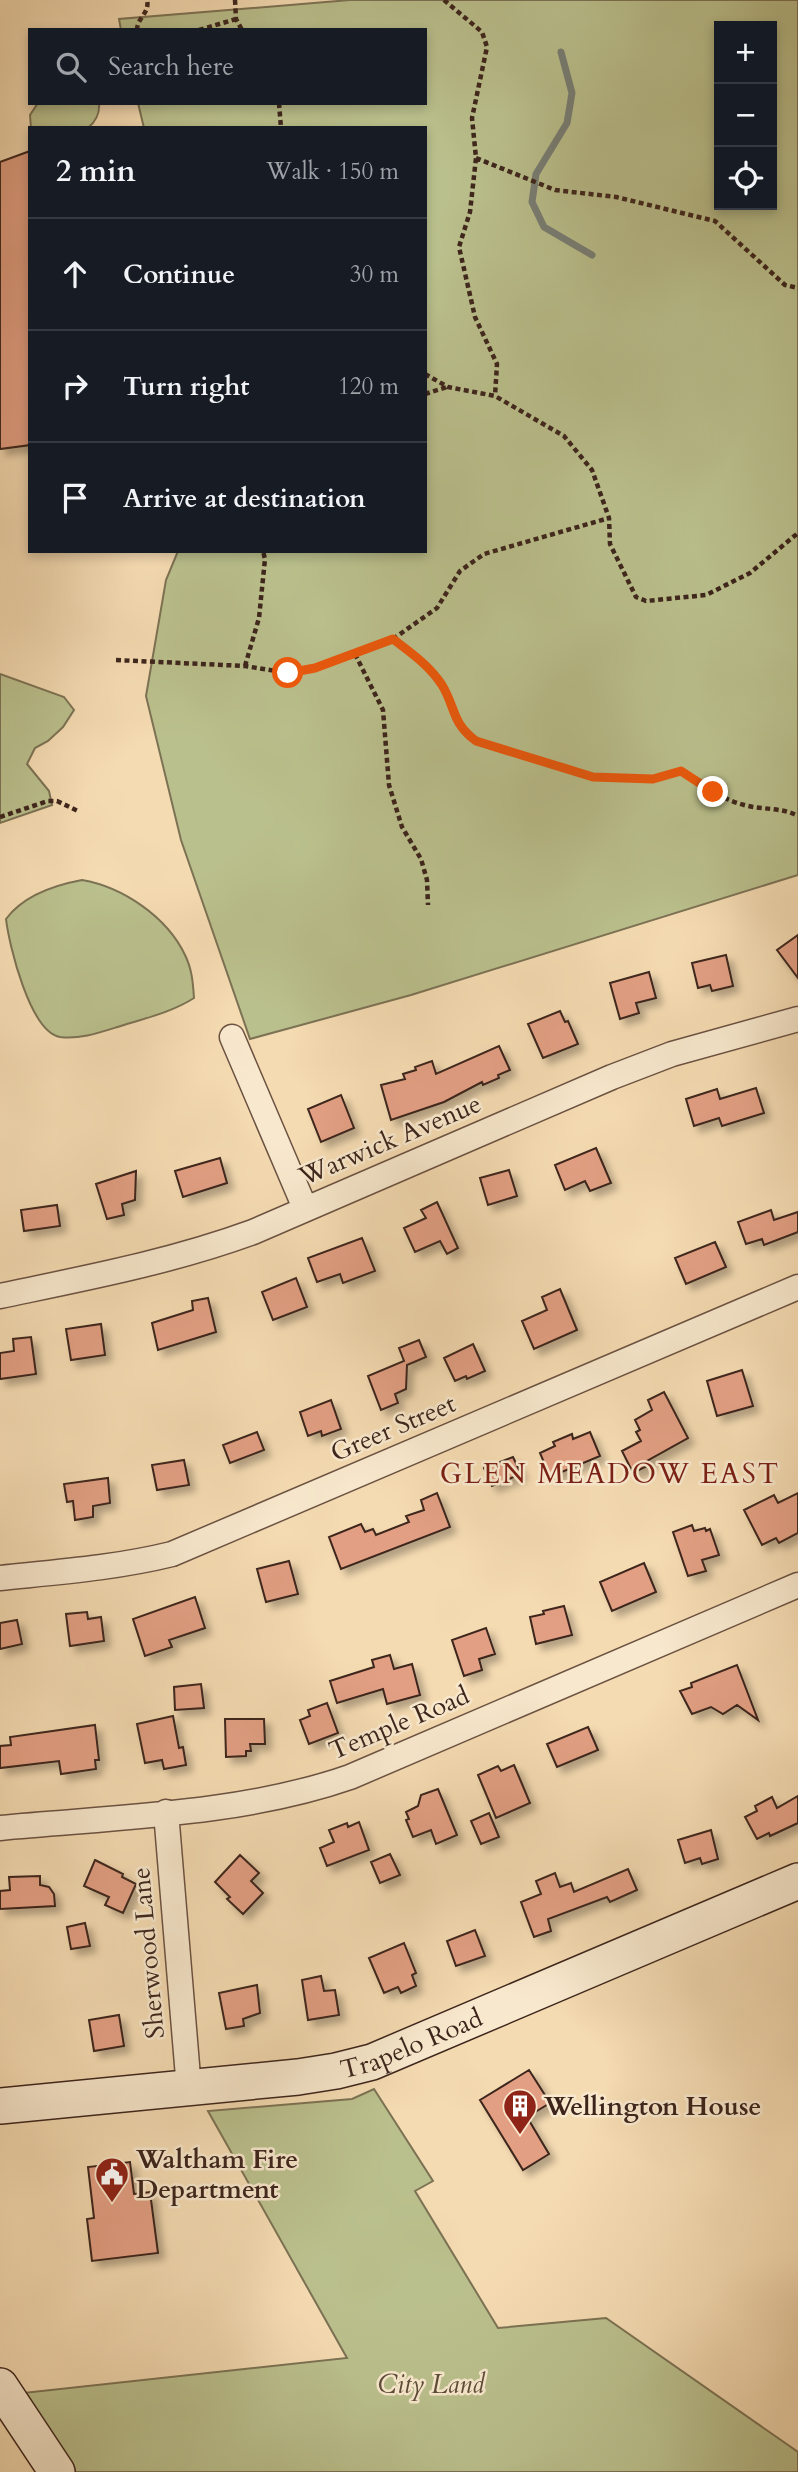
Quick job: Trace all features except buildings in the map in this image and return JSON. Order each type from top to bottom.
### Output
[{"type":"main road","name":"Trapelo Road","points":[[0,2106],[298,2077],[372,2062],[798,1881]]},
{"type":"main road","points":[[0,2386],[57,2472]]},
{"type":"street","name":"Warwick Avenue","points":[[0,1296],[164,1261],[209,1248],[253,1232],[612,1077],[672,1054],[798,1019]]},
{"type":"street","points":[[232,1037],[305,1208]]},
{"type":"street","name":"Greer Street","points":[[0,1578],[138,1563],[172,1554],[798,1287]]},
{"type":"street","name":"Temple Road","points":[[0,1828],[261,1801],[308,1792],[350,1777],[798,1585]]},
{"type":"street","name":"Sherwood Lane","points":[[166,1812],[189,2089]]},
{"type":"path","points":[[136,28],[146,12],[147,0]]},
{"type":"path","points":[[235,0],[236,19],[241,28]]},
{"type":"path","points":[[444,0],[482,32],[487,47],[472,118],[476,158],[470,212],[459,247],[475,317],[497,364],[495,396]]},
{"type":"path","points":[[206,28],[236,19]]},
{"type":"path","points":[[279,105],[281,126]]},
{"type":"path","points":[[476,158],[555,190],[616,197],[715,221],[785,285],[798,288]]},
{"type":"path","points":[[427,375],[448,387],[495,396],[564,436],[592,470],[609,517],[610,544],[630,590],[636,597],[646,601],[706,595],[750,573],[798,533]]},
{"type":"path","points":[[427,393],[448,387]]},
{"type":"path","points":[[116,660],[244,666],[288,673],[315,668],[393,639],[437,608],[460,571],[484,554],[609,517]]},
{"type":"path","points":[[244,666],[259,618],[264,553]]},
{"type":"path","points":[[393,639],[426,665],[443,687],[456,721],[465,733],[476,741],[593,777],[653,779],[681,771],[713,792],[744,805],[788,811],[798,816]]},
{"type":"path","points":[[355,654],[383,710],[389,785],[402,827],[421,859],[427,880],[428,905]]},
{"type":"path","points":[[0,817],[52,800],[78,811]]},
{"type":"green space","points":[[350,0],[798,0],[798,875],[411,995],[250,1039],[181,840],[146,696],[166,580],[177,553],[427,553],[427,126],[144,126],[138,105],[427,105],[427,28],[121,28],[119,19]]},
{"type":"green space","points":[[37,105],[99,105],[99,111],[90,126],[31,126],[30,115]]},
{"type":"green space","points":[[0,674],[64,697],[74,710],[63,727],[48,741],[35,748],[27,764],[49,791],[52,805],[0,823]]},
{"type":"green space","points":[[82,880],[113,889],[128,897],[167,928],[187,960],[194,998],[160,1014],[92,1034],[68,1038],[49,1032],[39,1020],[23,986],[11,948],[6,919],[30,898],[61,885]]},
{"type":"green space","name":"City Land","points":[[374,2089],[433,2181],[415,2191],[498,2328],[606,2318],[798,2452],[798,2472],[76,2472],[23,2393],[347,2358],[208,2111],[352,2099]]},
{"type":"waterway","points":[[561,52],[572,93],[567,123],[536,174],[532,202],[544,227],[592,255]]},
{"type":"place","name":"Wellington House","points":[[520,2136]]},
{"type":"place","name":"Waltham Fire Department","points":[[112,2204]]},
{"type":"district","name":"GLEN MEADOW EAST","points":[[610,1474]]},
{"type":"route","points":[[288,673],[315,668],[393,639],[426,665],[443,687],[456,721],[465,733],[476,741],[593,777],[653,779],[681,771],[713,792]]}]
